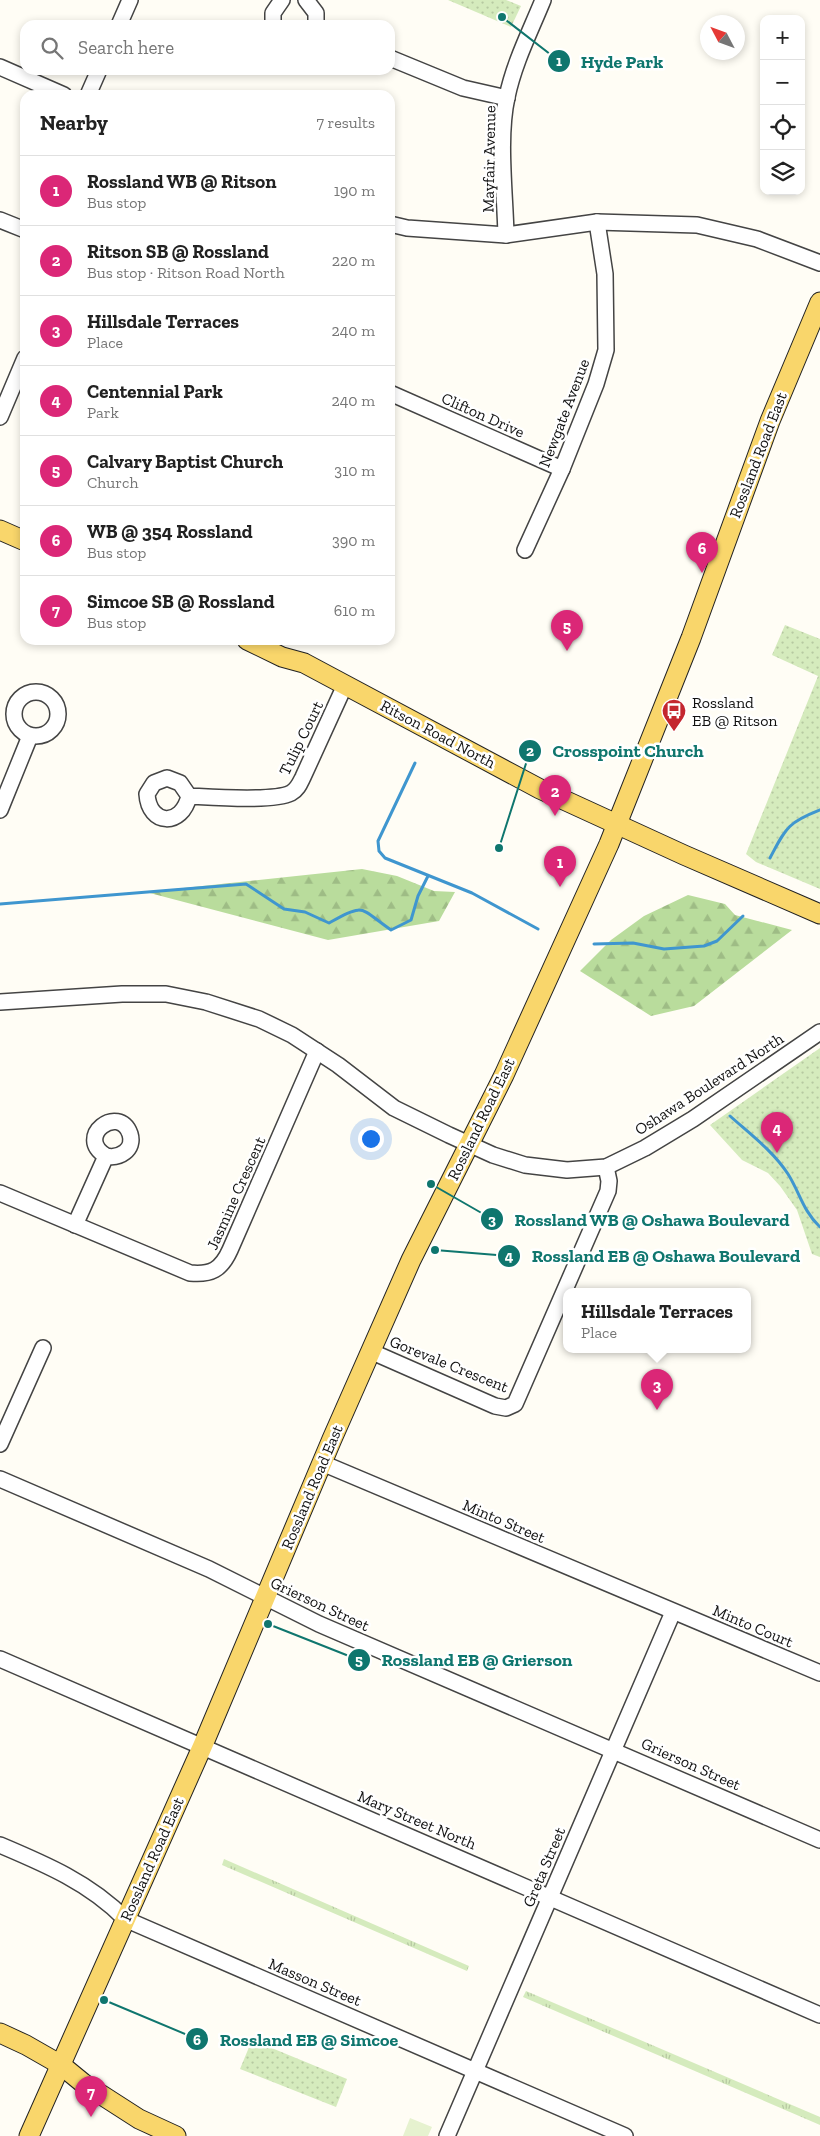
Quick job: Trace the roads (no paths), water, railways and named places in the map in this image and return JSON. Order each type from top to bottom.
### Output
[{"type":"main road","name":"Rossland Road East","points":[[29,2136],[202,1746],[370,1351],[411,1260],[543,992],[616,825],[690,638],[770,421],[820,302]]},
{"type":"main road","points":[[0,530],[20,539]]},
{"type":"main road","name":"Ritson Road North","points":[[257,645],[282,657],[304,663],[540,789],[616,825],[820,914]]},
{"type":"main road","points":[[0,2033],[61,2065],[84,2083],[139,2119],[176,2136]]},
{"type":"street","points":[[121,20],[130,0]]},
{"type":"street","points":[[273,20],[273,13],[282,0]]},
{"type":"street","points":[[306,0],[316,13],[316,20]]},
{"type":"street","name":"Mayfair Avenue","points":[[506,234],[504,134],[506,98],[516,67],[543,0]]},
{"type":"street","points":[[395,60],[463,88],[506,98]]},
{"type":"street","points":[[0,67],[53,90]]},
{"type":"street","points":[[90,90],[97,75]]},
{"type":"street","points":[[0,220],[20,228]]},
{"type":"street","points":[[395,225],[407,228],[506,234],[598,222],[697,225],[757,239],[820,263]]},
{"type":"street","name":"Newgate Avenue","points":[[525,550],[562,469],[596,384],[606,350],[605,274],[598,222]]},
{"type":"street","points":[[0,417],[20,385]]},
{"type":"street","name":"Clifton Drive","points":[[395,395],[562,469]]},
{"type":"street","name":"Tulip Court","points":[[188,796],[256,797],[291,793],[298,787],[345,685]]},
{"type":"street","points":[[0,810],[30,736]]},
{"type":"street","name":"Oshawa Boulevard North","points":[[0,1002],[122,994],[166,994],[206,1002],[259,1020],[292,1035],[317,1050],[394,1108],[469,1144],[511,1161],[544,1169],[567,1170],[606,1167],[644,1148],[693,1119],[820,1032]]},
{"type":"street","name":"Jasmine Crescent","points":[[0,1193],[190,1273],[203,1275],[216,1271],[224,1262],[230,1250],[317,1050]]},
{"type":"street","points":[[75,1225],[106,1156]]},
{"type":"street","name":"Gorevale Crescent","points":[[565,1288],[608,1191],[609,1181],[606,1167]]},
{"type":"street","name":"Gorevale Crescent","points":[[370,1351],[496,1406],[506,1408],[514,1404],[563,1293]]},
{"type":"street","points":[[0,1444],[43,1348]]},
{"type":"street","name":"Minto Street","points":[[322,1463],[673,1612]]},
{"type":"street","name":"Grierson Street","points":[[0,1479],[209,1569],[319,1624],[613,1749],[820,1840]]},
{"type":"street","name":"Minto Court","points":[[673,1612],[820,1673]]},
{"type":"street","name":"Greta Street","points":[[447,2136],[673,1612]]},
{"type":"street","name":"Mary Street North","points":[[0,1659],[820,2015]]},
{"type":"street","name":"Masson Street","points":[[0,1844],[71,1877],[110,1904],[125,1919],[625,2136]]},
{"type":"waterway","points":[[415,763],[378,841],[379,851],[385,858],[472,893],[538,929]]},
{"type":"waterway","points":[[770,858],[784,833],[794,823],[820,810]]},
{"type":"waterway","points":[[0,904],[246,884],[284,909],[305,912],[329,923],[350,912],[362,910],[391,930],[411,920],[418,896],[428,876]]},
{"type":"waterway","points":[[594,944],[633,943],[664,949],[704,946],[717,941],[743,916]]},
{"type":"waterway","points":[[730,1116],[761,1143],[782,1166],[810,1215],[820,1227]]},
{"type":"place","name":"Hyde Park","points":[[502,17]]},
{"type":"place","name":"WB @ 354 Rossland","points":[[702,573]]},
{"type":"place","name":"Calvary Baptist Church","points":[[567,651]]},
{"type":"place","name":"Rossland EB @ Ritson","points":[[674,732]]},
{"type":"place","name":"Ritson SB @ Rossland","points":[[555,816]]},
{"type":"place","name":"Crosspoint Church","points":[[499,848]]},
{"type":"place","name":"Rossland WB @ Ritson","points":[[560,887]]},
{"type":"place","name":"Centennial Park","points":[[777,1153]]},
{"type":"place","name":"Rossland WB @ Oshawa Boulevard","points":[[431,1184]]},
{"type":"place","name":"Rossland EB @ Oshawa Boulevard","points":[[435,1250]]},
{"type":"place","name":"Hillsdale Terraces","points":[[657,1410]]},
{"type":"place","name":"Rossland EB @ Grierson","points":[[268,1624]]},
{"type":"place","name":"Rossland EB @ Simcoe","points":[[104,2000]]},
{"type":"place","name":"Simcoe SB @ Rossland","points":[[91,2117]]}]
